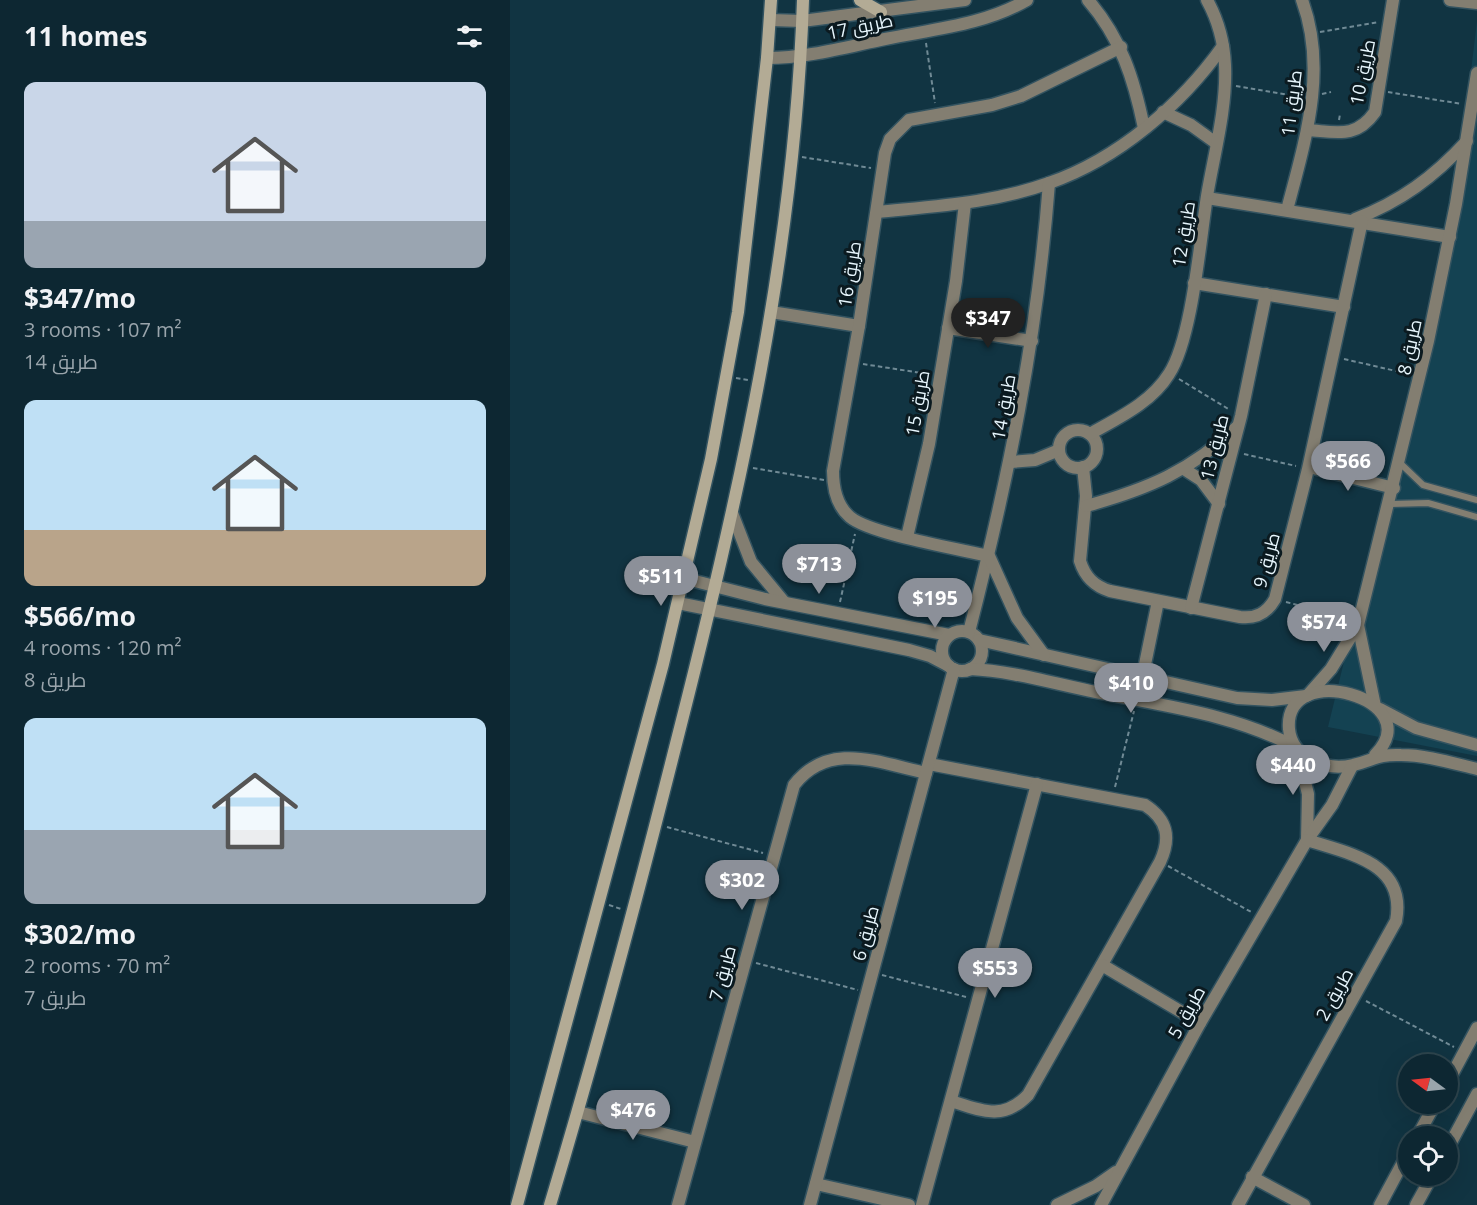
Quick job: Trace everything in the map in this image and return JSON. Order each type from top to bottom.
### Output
[{"type":"street","points":[[516,1205],[600,903],[678,603],[711,459],[744,268],[771,20],[771,0]]},
{"type":"street","points":[[550,1205],[578,1112],[656,824],[716,587],[743,467],[771,312],[791,155],[803,0]]},
{"type":"street","points":[[860,0],[881,12]]},
{"type":"street","name":"طريق 17","points":[[771,20],[802,21],[965,0]]},
{"type":"street","name":"طريق 17","points":[[767,58],[800,56],[988,18],[1027,0]]},
{"type":"street","points":[[1088,0],[1121,47],[1134,82],[1144,128]]},
{"type":"street","name":"طريق 12","points":[[1090,434],[1140,404],[1170,374],[1179,353],[1194,283],[1224,84],[1223,46],[1218,24],[1207,0]]},
{"type":"street","name":"طريق 11","points":[[1287,210],[1308,130],[1313,99],[1311,33],[1302,0]]},
{"type":"street","name":"طريق 10","points":[[1308,130],[1345,133],[1368,122],[1375,112],[1393,0]]},
{"type":"street","points":[[1450,0],[1477,3]]},
{"type":"street","points":[[877,212],[965,203],[1049,183],[1099,160],[1163,112],[1196,81],[1223,46]]},
{"type":"street","name":"طريق 16","points":[[833,482],[882,170],[890,139],[898,128],[909,120],[992,105],[1021,96],[1121,47]]},
{"type":"street","name":"طريق 8","points":[[1307,695],[1331,669],[1359,623],[1421,376],[1450,237],[1477,73]]},
{"type":"street","points":[[1163,112],[1191,124],[1216,143]]},
{"type":"street","points":[[1358,220],[1405,196],[1435,174],[1467,140]]},
{"type":"street","name":"طريق 14","points":[[969,632],[1011,462],[1032,341],[1049,183]]},
{"type":"street","points":[[1207,198],[1358,220],[1450,237]]},
{"type":"street","name":"طريق 15","points":[[907,537],[923,475],[948,328],[965,203]]},
{"type":"street","name":"طريق 9","points":[[1083,467],[1086,506],[1079,553],[1082,570],[1093,584],[1110,591],[1248,618],[1264,612],[1275,599],[1309,468],[1344,307],[1358,220]]},
{"type":"street","points":[[1194,283],[1344,307]]},
{"type":"street","name":"طريق 13","points":[[1191,608],[1232,451],[1266,294]]},
{"type":"street","points":[[771,312],[859,326]]},
{"type":"street","points":[[948,328],[1032,341]]},
{"type":"street","points":[[1086,506],[1146,488],[1184,469],[1239,421]]},
{"type":"street","points":[[1072,431],[1084,431],[1090,434],[1096,450],[1092,460],[1083,467],[1076,468],[1064,462],[1059,450],[1062,438],[1072,431]]},
{"type":"street","points":[[1011,462],[1035,460],[1059,450]]},
{"type":"street","points":[[1309,468],[1394,488]]},
{"type":"street","points":[[1184,469],[1201,480],[1219,504]]},
{"type":"street","points":[[833,482],[840,506],[857,522],[907,537],[989,556],[1017,618],[1044,655]]},
{"type":"street","points":[[732,513],[751,562],[785,603]]},
{"type":"street","points":[[683,578],[785,603],[949,636]]},
{"type":"street","points":[[1142,679],[1158,601]]},
{"type":"street","points":[[678,603],[909,650],[952,668],[1012,674],[1236,722],[1296,748],[1323,765],[1352,766],[1382,749],[1388,732],[1383,715],[1376,707]]},
{"type":"street","name":"طريق 8","points":[[1359,623],[1376,707]]},
{"type":"street","points":[[952,668],[942,653],[944,644],[949,636],[958,631],[969,632],[979,640],[1142,679],[1237,698],[1272,700],[1343,692],[1416,728],[1477,745]]},
{"type":"street","points":[[970,669],[981,659],[982,649],[979,640]]},
{"type":"street","name":"طريق 6","points":[[810,1205],[868,993],[952,668]]},
{"type":"street","points":[[1307,695],[1295,707],[1289,727],[1308,794],[1307,840]]},
{"type":"street","points":[[1375,755],[1404,755],[1477,769]]},
{"type":"street","name":"طريق 7","points":[[678,1205],[794,785],[804,772],[817,763],[832,758],[848,757],[1037,784],[1145,805],[1156,812],[1164,823],[1168,835],[1167,848],[1035,1084],[1018,1105],[1006,1111],[992,1112],[951,1101]]},
{"type":"street","name":"طريق 5","points":[[1101,1205],[1260,917],[1307,840],[1325,817],[1352,766]]},
{"type":"street","points":[[922,1205],[1037,784]]},
{"type":"street","name":"طريق 2","points":[[1238,1205],[1396,921],[1399,906],[1396,891],[1388,877],[1375,865],[1307,840]]},
{"type":"street","points":[[1102,965],[1200,1023]]},
{"type":"street","points":[[1458,1063],[1477,1028]]},
{"type":"street","points":[[1458,1129],[1477,1094]]},
{"type":"street","points":[[578,1112],[695,1142]]},
{"type":"street","points":[[1057,1205],[1096,1186],[1119,1170]]},
{"type":"street","points":[[1380,1205],[1398,1172]]},
{"type":"street","points":[[1252,1177],[1304,1205]]},
{"type":"street","points":[[816,1184],[909,1205]]},
{"type":"street","points":[[1416,1205],[1426,1186]]},
{"type":"lane","points":[[1400,463],[1410,476],[1430,489],[1477,500]]},
{"type":"lane","points":[[1390,504],[1428,503],[1477,517]]},
{"type":"path","points":[[1311,33],[1390,20]]},
{"type":"path","points":[[924,31],[937,115]]},
{"type":"path","points":[[1224,84],[1313,99]]},
{"type":"path","points":[[1379,90],[1473,105]]},
{"type":"path","points":[[791,155],[882,170]]},
{"type":"path","points":[[1333,357],[1421,376]]},
{"type":"path","points":[[853,362],[940,375]]},
{"type":"path","points":[[1170,374],[1239,421]]},
{"type":"path","points":[[727,376],[760,383]]},
{"type":"path","points":[[1232,451],[1309,468]]},
{"type":"path","points":[[743,467],[833,482]]},
{"type":"path","points":[[837,614],[857,522]]},
{"type":"path","points":[[1275,599],[1359,623]]},
{"type":"path","points":[[1112,798],[1136,700]]},
{"type":"path","points":[[656,824],[773,856]]},
{"type":"path","points":[[1160,862],[1260,917]]},
{"type":"path","points":[[600,903],[632,912]]},
{"type":"path","points":[[744,960],[868,993]]},
{"type":"path","points":[[873,972],[979,1001]]},
{"type":"path","points":[[1354,995],[1464,1052]]},
{"type":"shaded area","points":[[1477,21],[1477,756],[1328,727],[1430,310],[1471,71]]}]
